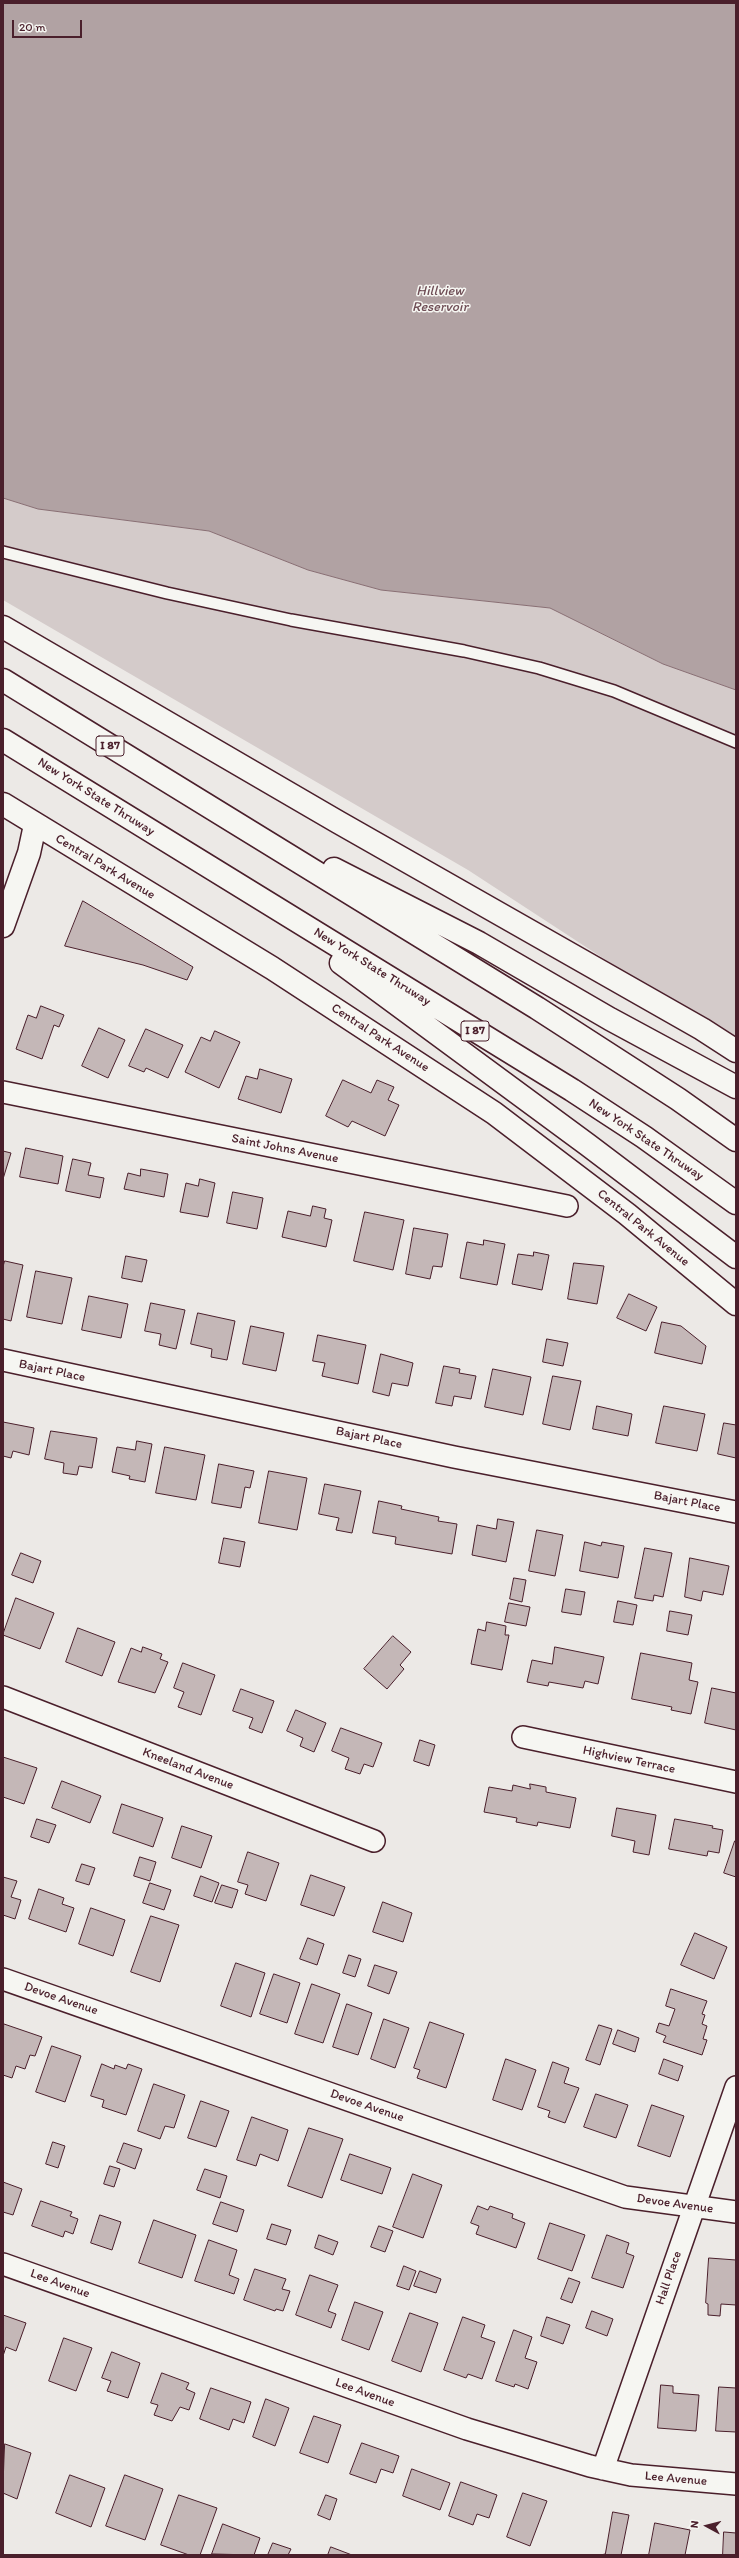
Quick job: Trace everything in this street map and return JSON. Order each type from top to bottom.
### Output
[{"type":"main road","points":[[3,627],[338,822],[702,1029],[736,1051]]},
{"type":"main road","name":"I 87","points":[[3,680],[608,1053],[736,1140]]},
{"type":"main road","name":"New York State Thruway","points":[[3,740],[572,1090],[644,1137],[736,1203]]},
{"type":"main road","name":"Central Park Avenue","points":[[3,804],[34,825],[272,968],[494,1113],[627,1214],[736,1304]]},
{"type":"main road","points":[[218,812],[425,913],[610,1019],[736,1086]]},
{"type":"main road","points":[[3,926],[7,903],[30,853],[34,825]]},
{"type":"main road","points":[[210,867],[588,1144],[736,1257]]},
{"type":"street","name":"Saint Johns Avenue","points":[[3,1092],[567,1206]]},
{"type":"street","name":"Bajart Place","points":[[3,1360],[454,1457],[736,1512]]},
{"type":"street","name":"Kneeland Avenue","points":[[3,1697],[374,1841]]},
{"type":"street","name":"Highview Terrace","points":[[523,1737],[736,1782]]},
{"type":"street","name":"Devoe Avenue","points":[[3,1979],[625,2197],[693,2208],[736,2212]]},
{"type":"street","name":"Hall Place","points":[[603,2469],[736,2087]]},
{"type":"street","name":"Lee Avenue","points":[[3,2264],[467,2429],[603,2469],[631,2475],[736,2484]]},
{"type":"lane","points":[[3,552],[167,593],[291,620],[464,651],[539,668],[614,691],[736,742]]},
{"type":"shaded area","points":[[3,498],[38,509],[209,531],[308,570],[381,590],[550,608],[663,664],[736,690],[736,1045],[468,870],[3,600]]},
{"type":"water","name":"Hillview Reservoir","points":[[3,3],[736,3],[736,690],[663,664],[550,608],[381,590],[308,570],[209,531],[38,509],[3,498]]},
{"type":"building","points":[[83,901],[193,967],[187,980],[143,965],[65,946]]},
{"type":"building","points":[[41,1006],[64,1015],[59,1027],[54,1025],[42,1059],[16,1049],[28,1015],[36,1018]]},
{"type":"building","points":[[99,1028],[125,1040],[108,1078],[82,1066]]},
{"type":"building","points":[[146,1029],[183,1045],[168,1078],[146,1068],[144,1072],[129,1066]]},
{"type":"building","points":[[215,1031],[240,1042],[219,1088],[185,1072],[201,1037],[210,1041]]},
{"type":"building","points":[[260,1069],[292,1079],[281,1113],[238,1099],[246,1076],[257,1079]]},
{"type":"building","points":[[343,1080],[371,1093],[377,1080],[394,1087],[388,1100],[399,1105],[385,1136],[352,1121],[348,1127],[326,1116]]},
{"type":"building","points":[[26,1148],[63,1156],[58,1184],[20,1177]]},
{"type":"building","points":[[3,1151],[11,1153],[3,1179]]},
{"type":"building","points":[[73,1159],[91,1163],[88,1175],[104,1178],[100,1198],[66,1191]]},
{"type":"building","points":[[141,1169],[168,1174],[164,1197],[124,1189],[128,1173],[140,1176]]},
{"type":"building","points":[[200,1179],[215,1183],[208,1217],[180,1212],[186,1183],[198,1186]]},
{"type":"building","points":[[233,1192],[263,1198],[257,1229],[227,1223]]},
{"type":"building","points":[[313,1206],[326,1209],[324,1218],[332,1220],[326,1247],[282,1237],[288,1211],[310,1216]]},
{"type":"building","points":[[365,1212],[404,1220],[393,1270],[354,1261]]},
{"type":"building","points":[[414,1228],[448,1234],[442,1267],[433,1266],[430,1279],[406,1274]]},
{"type":"building","points":[[484,1240],[505,1244],[497,1285],[460,1278],[467,1242],[483,1245]]},
{"type":"building","points":[[534,1252],[549,1255],[542,1290],[512,1284],[518,1254],[533,1256]]},
{"type":"building","points":[[126,1256],[147,1260],[142,1282],[122,1278]]},
{"type":"building","points":[[5,1261],[23,1265],[11,1321],[3,1319],[3,1267]]},
{"type":"building","points":[[574,1263],[604,1266],[597,1304],[568,1299]]},
{"type":"building","points":[[36,1271],[72,1278],[62,1324],[27,1317]]},
{"type":"building","points":[[629,1294],[657,1307],[646,1331],[617,1318]]},
{"type":"building","points":[[89,1296],[128,1304],[121,1338],[82,1330]]},
{"type":"building","points":[[151,1303],[185,1310],[176,1349],[159,1345],[161,1334],[145,1331]]},
{"type":"building","points":[[198,1313],[235,1321],[227,1360],[211,1357],[212,1349],[191,1344]]},
{"type":"building","points":[[662,1322],[681,1326],[706,1346],[702,1364],[655,1353]]},
{"type":"building","points":[[251,1326],[284,1333],[276,1371],[243,1364]]},
{"type":"building","points":[[318,1335],[366,1345],[358,1384],[322,1376],[325,1363],[313,1361]]},
{"type":"building","points":[[547,1339],[568,1343],[563,1366],[543,1362]]},
{"type":"building","points":[[381,1354],[413,1363],[408,1386],[392,1383],[389,1396],[373,1392]]},
{"type":"building","points":[[444,1366],[460,1369],[459,1373],[476,1376],[471,1399],[454,1396],[452,1406],[436,1403]]},
{"type":"building","points":[[493,1369],[531,1377],[523,1415],[485,1407]]},
{"type":"building","points":[[553,1376],[581,1381],[570,1430],[543,1424]]},
{"type":"building","points":[[597,1406],[632,1414],[628,1436],[593,1429]]},
{"type":"building","points":[[664,1406],[705,1414],[697,1451],[656,1443]]},
{"type":"building","points":[[3,1422],[34,1428],[29,1455],[13,1451],[11,1458],[3,1456]]},
{"type":"building","points":[[724,1423],[736,1425],[736,1458],[718,1454]]},
{"type":"building","points":[[51,1431],[97,1438],[92,1468],[79,1466],[77,1475],[63,1473],[64,1463],[45,1459]]},
{"type":"building","points":[[137,1441],[152,1444],[145,1482],[129,1479],[130,1476],[112,1472],[117,1447],[135,1450]]},
{"type":"building","points":[[165,1447],[205,1455],[196,1500],[156,1493]]},
{"type":"building","points":[[219,1464],[254,1471],[250,1488],[245,1487],[241,1508],[212,1503]]},
{"type":"building","points":[[269,1471],[307,1478],[297,1530],[259,1523]]},
{"type":"building","points":[[325,1484],[361,1491],[352,1533],[336,1530],[339,1518],[319,1514]]},
{"type":"building","points":[[379,1501],[402,1506],[401,1509],[439,1517],[438,1521],[457,1524],[452,1554],[395,1544],[396,1537],[373,1533]]},
{"type":"building","points":[[498,1519],[514,1522],[506,1562],[472,1555],[477,1525],[496,1529]]},
{"type":"building","points":[[537,1530],[563,1535],[555,1576],[529,1571]]},
{"type":"building","points":[[224,1538],[245,1542],[240,1567],[219,1563]]},
{"type":"building","points":[[585,1542],[601,1546],[602,1542],[624,1546],[618,1578],[580,1571]]},
{"type":"building","points":[[645,1548],[672,1553],[663,1597],[654,1595],[653,1601],[635,1598]]},
{"type":"building","points":[[21,1553],[41,1561],[33,1583],[12,1575]]},
{"type":"building","points":[[690,1558],[729,1566],[723,1595],[703,1591],[701,1601],[685,1597]]},
{"type":"building","points":[[514,1578],[526,1580],[522,1602],[510,1599]]},
{"type":"building","points":[[566,1589],[585,1592],[581,1615],[562,1612]]},
{"type":"building","points":[[16,1598],[54,1613],[40,1649],[3,1635]]},
{"type":"building","points":[[618,1601],[637,1605],[633,1625],[614,1622]]},
{"type":"building","points":[[509,1603],[530,1607],[526,1626],[505,1622]]},
{"type":"building","points":[[670,1611],[692,1615],[688,1635],[667,1631]]},
{"type":"building","points":[[487,1622],[506,1626],[505,1635],[509,1635],[502,1670],[471,1664],[478,1629],[485,1631]]},
{"type":"building","points":[[78,1628],[115,1642],[102,1676],[66,1662]]},
{"type":"building","points":[[393,1636],[411,1652],[400,1665],[404,1669],[387,1689],[364,1669]]},
{"type":"building","points":[[143,1647],[162,1654],[160,1659],[168,1662],[155,1693],[118,1682],[131,1648],[141,1652]]},
{"type":"building","points":[[555,1647],[604,1657],[598,1684],[585,1681],[583,1688],[549,1682],[548,1686],[527,1682],[532,1660],[552,1664]]},
{"type":"building","points":[[641,1653],[692,1663],[689,1680],[698,1682],[691,1714],[671,1710],[672,1707],[632,1699]]},
{"type":"building","points":[[183,1663],[215,1675],[201,1715],[178,1707],[184,1692],[174,1688]]},
{"type":"building","points":[[712,1688],[736,1693],[736,1730],[705,1723]]},
{"type":"building","points":[[241,1689],[274,1701],[262,1733],[249,1728],[253,1718],[233,1711]]},
{"type":"building","points":[[296,1710],[326,1723],[314,1752],[300,1746],[303,1738],[287,1731]]},
{"type":"building","points":[[341,1728],[382,1743],[373,1767],[364,1764],[360,1774],[345,1769],[349,1758],[332,1751]]},
{"type":"building","points":[[420,1740],[435,1745],[429,1766],[414,1761]]},
{"type":"building","points":[[3,1757],[37,1768],[24,1804],[3,1797]]},
{"type":"building","points":[[62,1781],[101,1796],[90,1823],[52,1808]]},
{"type":"building","points":[[530,1784],[546,1787],[546,1792],[576,1798],[570,1828],[538,1822],[537,1826],[516,1822],[517,1818],[484,1812],[489,1787],[512,1791],[513,1785],[530,1789]]},
{"type":"building","points":[[122,1804],[163,1818],[153,1847],[113,1833]]},
{"type":"building","points":[[617,1808],[656,1815],[649,1855],[633,1852],[635,1841],[612,1836]]},
{"type":"building","points":[[37,1819],[56,1825],[49,1843],[31,1837]]},
{"type":"building","points":[[675,1819],[713,1826],[712,1828],[723,1830],[719,1853],[708,1851],[707,1856],[669,1849]]},
{"type":"building","points":[[182,1826],[212,1836],[201,1868],[172,1858]]},
{"type":"building","points":[[736,1841],[736,1877],[724,1873]]},
{"type":"building","points":[[248,1852],[279,1863],[266,1901],[245,1894],[248,1885],[238,1882]]},
{"type":"building","points":[[140,1857],[156,1862],[150,1881],[134,1876]]},
{"type":"building","points":[[82,1864],[95,1868],[89,1885],[76,1881]]},
{"type":"building","points":[[311,1875],[345,1887],[334,1916],[301,1905]]},
{"type":"building","points":[[201,1876],[219,1883],[212,1902],[194,1896]]},
{"type":"building","points":[[3,1877],[17,1881],[11,1897],[21,1900],[15,1919],[3,1915]]},
{"type":"building","points":[[150,1883],[171,1890],[164,1910],[143,1903]]},
{"type":"building","points":[[222,1885],[238,1890],[232,1908],[215,1903]]},
{"type":"building","points":[[39,1889],[64,1898],[62,1904],[74,1908],[66,1932],[29,1919]]},
{"type":"building","points":[[383,1902],[412,1913],[403,1942],[373,1932]]},
{"type":"building","points":[[91,1908],[125,1920],[113,1956],[79,1944]]},
{"type":"building","points":[[151,1916],[179,1925],[160,1982],[131,1972]]},
{"type":"building","points":[[695,1933],[727,1947],[714,1979],[681,1965]]},
{"type":"building","points":[[308,1938],[324,1944],[317,1965],[300,1959]]},
{"type":"building","points":[[349,1955],[361,1959],[355,1977],[343,1973]]},
{"type":"building","points":[[236,1963],[265,1973],[251,2017],[221,2006]]},
{"type":"building","points":[[375,1965],[397,1972],[389,1994],[368,1986]]},
{"type":"building","points":[[274,1974],[300,1983],[287,2023],[260,2014]]},
{"type":"building","points":[[312,1984],[340,1994],[323,2043],[295,2034]]},
{"type":"building","points":[[671,1989],[707,2001],[702,2014],[705,2015],[702,2024],[707,2026],[703,2039],[707,2040],[702,2055],[663,2042],[666,2036],[656,2032],[659,2023],[669,2026],[675,2009],[666,2006]]},
{"type":"building","points":[[347,2004],[372,2013],[358,2055],[333,2047]]},
{"type":"building","points":[[384,2019],[409,2028],[395,2068],[371,2059]]},
{"type":"building","points":[[430,2022],[464,2034],[446,2088],[417,2078],[420,2070],[414,2068]]},
{"type":"building","points":[[4,2024],[42,2037],[35,2056],[30,2055],[25,2069],[16,2066],[12,2078],[3,2075]]},
{"type":"building","points":[[599,2025],[612,2029],[600,2065],[586,2060]]},
{"type":"building","points":[[618,2030],[639,2038],[635,2052],[613,2044]]},
{"type":"building","points":[[52,2046],[81,2056],[65,2102],[36,2092]]},
{"type":"building","points":[[506,2059],[536,2070],[522,2110],[493,2100]]},
{"type":"building","points":[[664,2059],[683,2066],[678,2081],[659,2074]]},
{"type":"building","points":[[553,2062],[569,2068],[564,2083],[579,2088],[565,2123],[548,2117],[550,2111],[538,2107]]},
{"type":"building","points":[[102,2064],[114,2069],[115,2065],[126,2069],[128,2064],[142,2069],[126,2115],[102,2107],[104,2100],[91,2096]]},
{"type":"building","points":[[154,2084],[185,2095],[174,2128],[165,2126],[160,2139],[138,2131]]},
{"type":"building","points":[[596,2094],[628,2105],[616,2138],[584,2127]]},
{"type":"building","points":[[201,2101],[229,2111],[216,2147],[188,2138]]},
{"type":"building","points":[[652,2105],[684,2116],[670,2157],[638,2146]]},
{"type":"building","points":[[252,2117],[288,2130],[278,2161],[260,2154],[256,2166],[237,2160]]},
{"type":"building","points":[[309,2128],[343,2139],[322,2198],[288,2186]]},
{"type":"building","points":[[53,2142],[65,2146],[58,2168],[46,2164]]},
{"type":"building","points":[[124,2143],[142,2149],[135,2169],[117,2162]]},
{"type":"building","points":[[350,2154],[391,2168],[382,2194],[341,2180]]},
{"type":"building","points":[[110,2166],[120,2169],[114,2187],[104,2184]]},
{"type":"building","points":[[205,2169],[227,2176],[220,2198],[197,2190]]},
{"type":"building","points":[[413,2174],[442,2185],[423,2238],[393,2227]]},
{"type":"building","points":[[3,2182],[22,2189],[13,2215],[3,2212]]},
{"type":"building","points":[[41,2201],[72,2212],[70,2216],[78,2219],[73,2234],[65,2231],[63,2237],[32,2226]]},
{"type":"building","points":[[221,2202],[244,2210],[237,2232],[213,2224]]},
{"type":"building","points":[[478,2206],[488,2210],[490,2206],[513,2214],[512,2218],[525,2223],[516,2248],[476,2234],[479,2226],[471,2223]]},
{"type":"building","points":[[100,2215],[121,2222],[112,2250],[91,2243]]},
{"type":"building","points":[[154,2220],[196,2235],[182,2278],[139,2263]]},
{"type":"building","points":[[550,2223],[585,2235],[572,2271],[538,2259]]},
{"type":"building","points":[[272,2224],[291,2230],[286,2245],[267,2239]]},
{"type":"building","points":[[379,2226],[393,2231],[385,2252],[371,2247]]},
{"type":"building","points":[[319,2235],[338,2242],[333,2255],[315,2248]]},
{"type":"building","points":[[607,2235],[629,2243],[626,2253],[634,2256],[623,2288],[592,2278]]},
{"type":"building","points":[[209,2240],[237,2250],[229,2275],[239,2279],[234,2294],[195,2281]]},
{"type":"building","points":[[709,2258],[736,2260],[736,2305],[721,2304],[720,2316],[708,2315],[708,2304],[706,2303]]},
{"type":"building","points":[[404,2266],[416,2271],[409,2290],[397,2286]]},
{"type":"building","points":[[255,2269],[286,2279],[282,2289],[290,2291],[283,2311],[276,2309],[275,2311],[244,2300]]},
{"type":"building","points":[[420,2271],[441,2279],[436,2293],[414,2286]]},
{"type":"building","points":[[310,2275],[338,2285],[328,2311],[336,2314],[331,2328],[296,2315]]},
{"type":"building","points":[[569,2278],[580,2282],[572,2303],[561,2299]]},
{"type":"building","points":[[355,2302],[383,2312],[369,2350],[342,2340]]},
{"type":"building","points":[[592,2311],[613,2319],[607,2336],[586,2328]]},
{"type":"building","points":[[410,2313],[438,2323],[421,2372],[392,2361]]},
{"type":"building","points":[[3,2315],[26,2323],[16,2351],[6,2347],[3,2356]]},
{"type":"building","points":[[463,2317],[485,2325],[481,2337],[495,2342],[482,2379],[468,2374],[466,2378],[444,2370]]},
{"type":"building","points":[[547,2317],[570,2325],[563,2344],[541,2336]]},
{"type":"building","points":[[514,2330],[532,2337],[525,2358],[537,2362],[528,2389],[515,2384],[514,2387],[496,2381]]},
{"type":"building","points":[[64,2338],[92,2348],[76,2391],[49,2381]]},
{"type":"building","points":[[112,2352],[140,2363],[128,2398],[107,2391],[111,2381],[102,2378]]},
{"type":"building","points":[[162,2373],[189,2383],[186,2389],[195,2393],[189,2410],[180,2407],[172,2421],[154,2415],[158,2405],[151,2403]]},
{"type":"building","points":[[661,2385],[673,2386],[673,2393],[699,2395],[696,2431],[658,2428]]},
{"type":"building","points":[[719,2387],[736,2388],[736,2432],[716,2431]]},
{"type":"building","points":[[211,2388],[251,2402],[244,2423],[233,2419],[229,2430],[200,2419]]},
{"type":"building","points":[[266,2399],[289,2408],[275,2446],[253,2437]]},
{"type":"building","points":[[314,2416],[341,2425],[328,2463],[300,2453]]},
{"type":"building","points":[[362,2443],[399,2456],[393,2473],[381,2469],[376,2483],[350,2474]]},
{"type":"building","points":[[5,2444],[31,2453],[17,2499],[3,2493]]},
{"type":"building","points":[[412,2469],[450,2483],[440,2510],[403,2496]]},
{"type":"building","points":[[70,2475],[105,2488],[91,2527],[56,2513]]},
{"type":"building","points":[[125,2475],[163,2489],[145,2540],[106,2526]]},
{"type":"building","points":[[461,2482],[497,2495],[489,2518],[477,2514],[473,2525],[449,2516]]},
{"type":"building","points":[[523,2493],[547,2501],[530,2546],[507,2537]]},
{"type":"building","points":[[179,2495],[217,2508],[200,2555],[189,2555],[161,2545]]},
{"type":"building","points":[[326,2495],[337,2499],[330,2520],[318,2515]]},
{"type":"building","points":[[613,2512],[629,2515],[621,2555],[601,2555],[605,2554]]},
{"type":"building","points":[[655,2523],[690,2530],[685,2555],[649,2555]]},
{"type":"building","points":[[223,2524],[260,2538],[254,2555],[212,2554]]},
{"type":"building","points":[[724,2532],[736,2533],[736,2555],[723,2555]]},
{"type":"building","points":[[273,2543],[291,2549],[288,2555],[268,2555]]},
{"type":"building","points":[[331,2547],[352,2555],[328,2555]]}]
